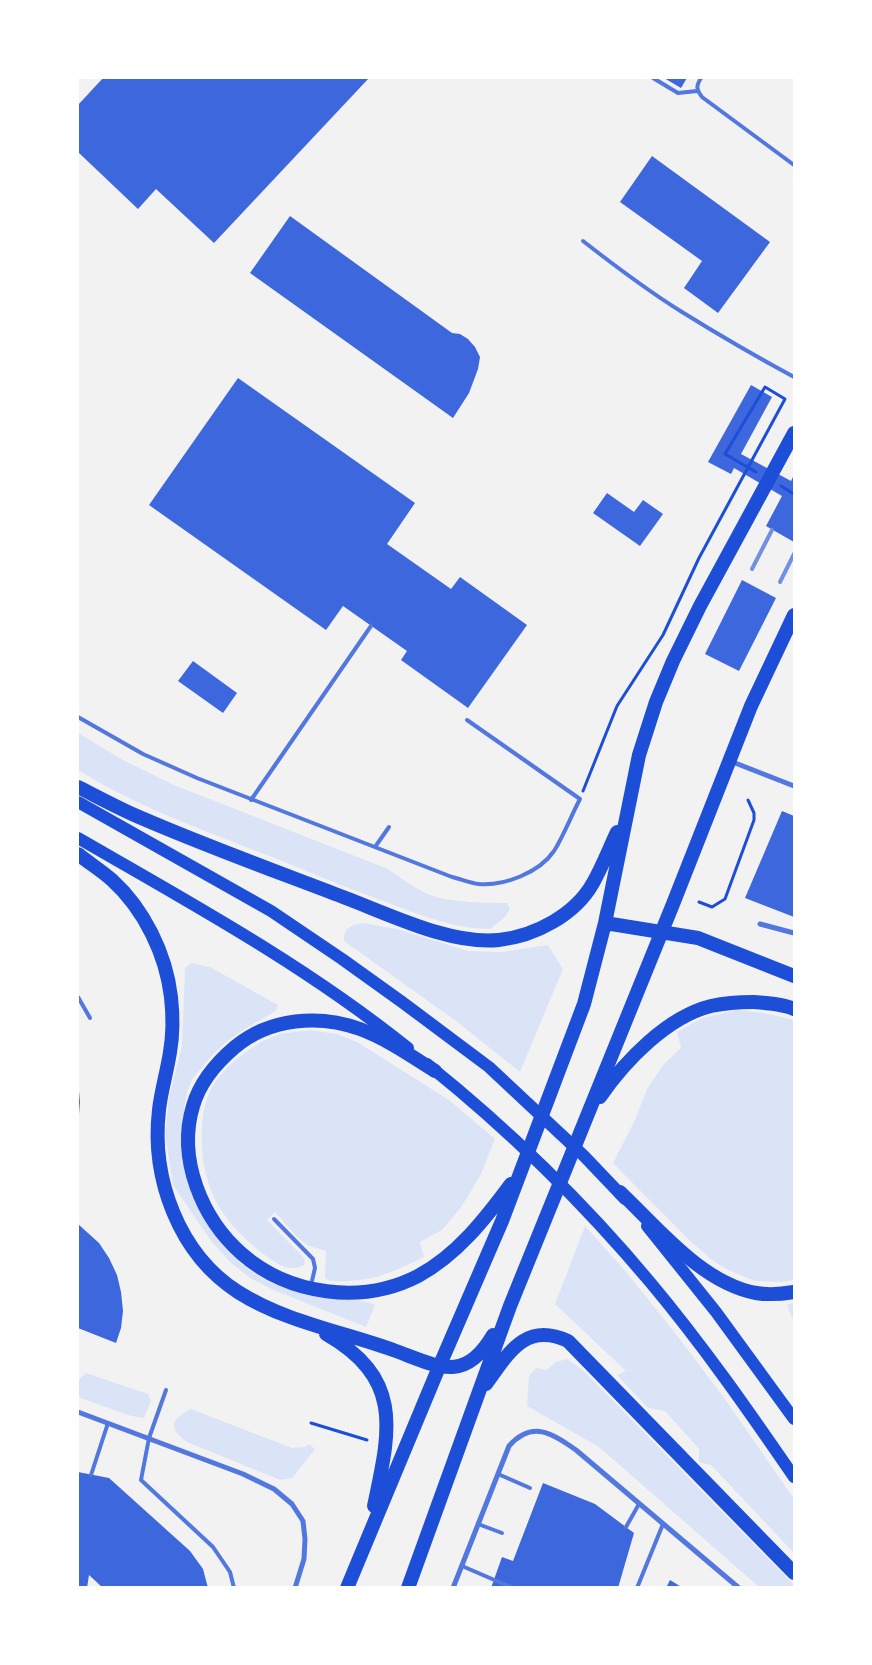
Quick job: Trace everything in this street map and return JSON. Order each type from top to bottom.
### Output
[{"type":"highway","points":[[347,1588],[502,1221],[546,1102],[568,1050],[584,1004],[605,923],[626,810],[639,755],[656,702],[700,606],[794,433]]},
{"type":"highway","points":[[408,1588],[510,1306],[662,932],[751,706],[794,615]]},
{"type":"highway","points":[[78,787],[138,816],[256,864],[426,928],[459,938],[477,940],[499,940],[521,935],[562,917],[592,884],[626,810]]},
{"type":"highway","points":[[78,854],[112,880],[131,900],[142,916],[164,964],[171,996],[172,1024],[170,1052],[158,1112],[158,1140],[162,1179],[172,1212],[200,1258],[237,1291],[261,1305],[439,1367],[452,1368],[463,1365],[479,1354],[490,1340],[510,1306]]},
{"type":"highway","points":[[605,923],[698,938],[794,976]]},
{"type":"highway","points":[[588,1114],[605,1090],[647,1043],[687,1016],[710,1006],[736,1002],[763,1002],[794,1009]]},
{"type":"highway","points":[[435,1070],[360,1029],[333,1022],[309,1020],[287,1022],[272,1026],[245,1039],[212,1069],[201,1087],[193,1106],[188,1126],[188,1149],[191,1169],[199,1193],[210,1215],[225,1236],[243,1254],[266,1270],[289,1282],[311,1288],[340,1292],[366,1292],[393,1286],[417,1277],[451,1254],[489,1214],[523,1167]]},
{"type":"highway","points":[[620,1192],[690,1259],[713,1275],[756,1293],[780,1294],[794,1292]]},
{"type":"highway","points":[[304,1321],[354,1353],[366,1365],[376,1380],[383,1397],[388,1415],[387,1437],[368,1536]]},
{"type":"highway","points":[[478,1394],[512,1350],[529,1337],[543,1334],[555,1335],[568,1341],[794,1573]]},
{"type":"main road","points":[[78,802],[271,911],[342,959],[489,1067],[620,1192],[716,1312],[794,1419]]},
{"type":"main road","points":[[78,838],[216,916],[324,985],[380,1026],[481,1110],[549,1173],[605,1230],[682,1322],[794,1477]]},
{"type":"street","points":[[729,760],[794,786]]},
{"type":"street","points":[[760,924],[794,933]]},
{"type":"street","points":[[78,1412],[243,1474],[274,1489],[292,1504],[303,1521],[305,1539],[304,1559],[295,1588]]},
{"type":"street","points":[[453,1588],[509,1446],[517,1436],[528,1432],[542,1431],[557,1437],[739,1588]]},
{"type":"lane","points":[[653,78],[678,93],[698,91]]},
{"type":"lane","points":[[701,78],[697,85],[702,97],[794,166]]},
{"type":"lane","points":[[583,242],[681,312],[794,378]]},
{"type":"lane","points":[[251,800],[371,626]]},
{"type":"lane","points":[[78,717],[143,754],[251,800],[452,877],[478,884],[501,883],[516,879],[535,869],[553,852],[580,798],[467,720]]},
{"type":"lane","points":[[375,847],[389,827]]},
{"type":"lane","points":[[78,997],[90,1018]]},
{"type":"lane","points":[[274,1219],[313,1259],[315,1268],[311,1288]]},
{"type":"lane","points":[[166,1390],[149,1438],[141,1480],[213,1547],[230,1572],[234,1588]]},
{"type":"lane","points":[[91,1475],[108,1424]]},
{"type":"lane","points":[[498,1474],[530,1488]]},
{"type":"lane","points":[[626,1527],[639,1504]]},
{"type":"lane","points":[[478,1524],[502,1533]]},
{"type":"lane","points":[[637,1588],[663,1524]]},
{"type":"lane","points":[[462,1566],[514,1588]]},
{"type":"path","points":[[580,798],[617,706],[663,635],[699,558],[784,399],[765,387],[725,454]]},
{"type":"path","points":[[699,902],[712,907],[725,899],[754,820],[754,813],[748,800]]},
{"type":"path","points":[[311,1423],[367,1440]]},
{"type":"shaded area","points":[[78,733],[123,760],[174,785],[388,869],[429,895],[461,901],[507,903],[510,909],[504,918],[490,929],[439,921],[354,890],[183,822],[129,798],[78,770]]},
{"type":"shaded area","points":[[363,923],[397,929],[468,951],[501,952],[548,945],[563,969],[520,1072],[456,1021],[344,941],[346,930]]},
{"type":"shaded area","points":[[191,963],[210,967],[278,1005],[276,1011],[228,1041],[212,1056],[192,1080],[185,1105],[181,1147],[184,1167],[196,1205],[217,1239],[230,1254],[262,1278],[297,1292],[375,1305],[366,1327],[271,1289],[250,1278],[230,1262],[211,1241],[173,1185],[165,1134],[169,1098],[182,1045],[185,968]]},
{"type":"shaded area","points":[[737,1010],[764,1013],[794,1020],[794,1280],[782,1282],[755,1281],[728,1270],[712,1260],[690,1241],[613,1163],[635,1120],[647,1089],[663,1065],[681,1048],[677,1032],[702,1018]]},
{"type":"shaded area","points":[[309,1030],[337,1034],[357,1042],[449,1100],[495,1139],[481,1174],[462,1206],[442,1230],[420,1242],[424,1257],[396,1270],[368,1279],[327,1280],[325,1278],[326,1251],[309,1246],[299,1239],[275,1212],[267,1220],[305,1259],[304,1265],[292,1268],[276,1262],[261,1252],[233,1226],[214,1198],[208,1182],[202,1147],[202,1123],[207,1100],[214,1084],[232,1063],[256,1045],[276,1035]]},
{"type":"shaded area","points":[[585,1226],[627,1273],[679,1338],[725,1399],[794,1499],[794,1553],[711,1465],[699,1462],[699,1449],[665,1411],[648,1408],[617,1375],[626,1371],[555,1304]]},
{"type":"shaded area","points":[[794,1302],[794,1322],[787,1305]]},
{"type":"shaded area","points":[[567,1359],[583,1370],[794,1587],[759,1587],[599,1447],[527,1406],[529,1376],[536,1368],[546,1370],[556,1362]]},
{"type":"shaded area","points":[[86,1373],[148,1394],[151,1401],[144,1418],[131,1416],[78,1397],[78,1380]]},
{"type":"shaded area","points":[[191,1409],[292,1448],[305,1447],[309,1444],[315,1449],[292,1478],[280,1480],[187,1442],[176,1432],[174,1424],[179,1416]]},
{"type":"building","points":[[103,78],[369,78],[214,243],[156,189],[138,209],[78,152],[78,105]]},
{"type":"building","points":[[664,78],[687,78],[681,88]]},
{"type":"building","points":[[652,156],[770,242],[718,313],[684,288],[702,261],[620,202]]},
{"type":"building","points":[[290,216],[452,333],[460,334],[468,339],[475,347],[480,357],[478,369],[469,393],[453,418],[250,273]]},
{"type":"building","points":[[238,378],[415,503],[387,544],[451,589],[460,577],[527,625],[468,708],[401,660],[407,651],[343,606],[326,630],[149,505]]},
{"type":"building","points":[[751,385],[772,397],[741,454],[791,481],[794,475],[794,542],[766,526],[782,496],[734,468],[731,474],[708,462]]},
{"type":"building","points":[[607,493],[634,512],[643,500],[663,514],[640,546],[593,513]]},
{"type":"building","points":[[742,580],[776,598],[739,671],[705,654]]},
{"type":"building","points":[[193,661],[237,693],[223,713],[178,681]]},
{"type":"building","points":[[782,811],[794,816],[794,917],[745,898]]},
{"type":"building","points":[[78,1091],[80,1102],[79,1114],[78,1114]]},
{"type":"building","points":[[78,1224],[99,1243],[117,1275],[123,1311],[121,1328],[116,1343],[78,1328]]},
{"type":"building","points":[[78,1472],[109,1478],[190,1551],[203,1569],[208,1588],[103,1588],[89,1575],[87,1588],[78,1588]]},
{"type":"building","points":[[543,1483],[595,1504],[634,1533],[618,1588],[491,1588],[502,1557],[513,1561]]},
{"type":"building","points":[[670,1580],[683,1588],[666,1588]]},
{"type":"railway","points":[[752,569],[772,530]]},
{"type":"railway","points":[[780,582],[794,554]]}]
